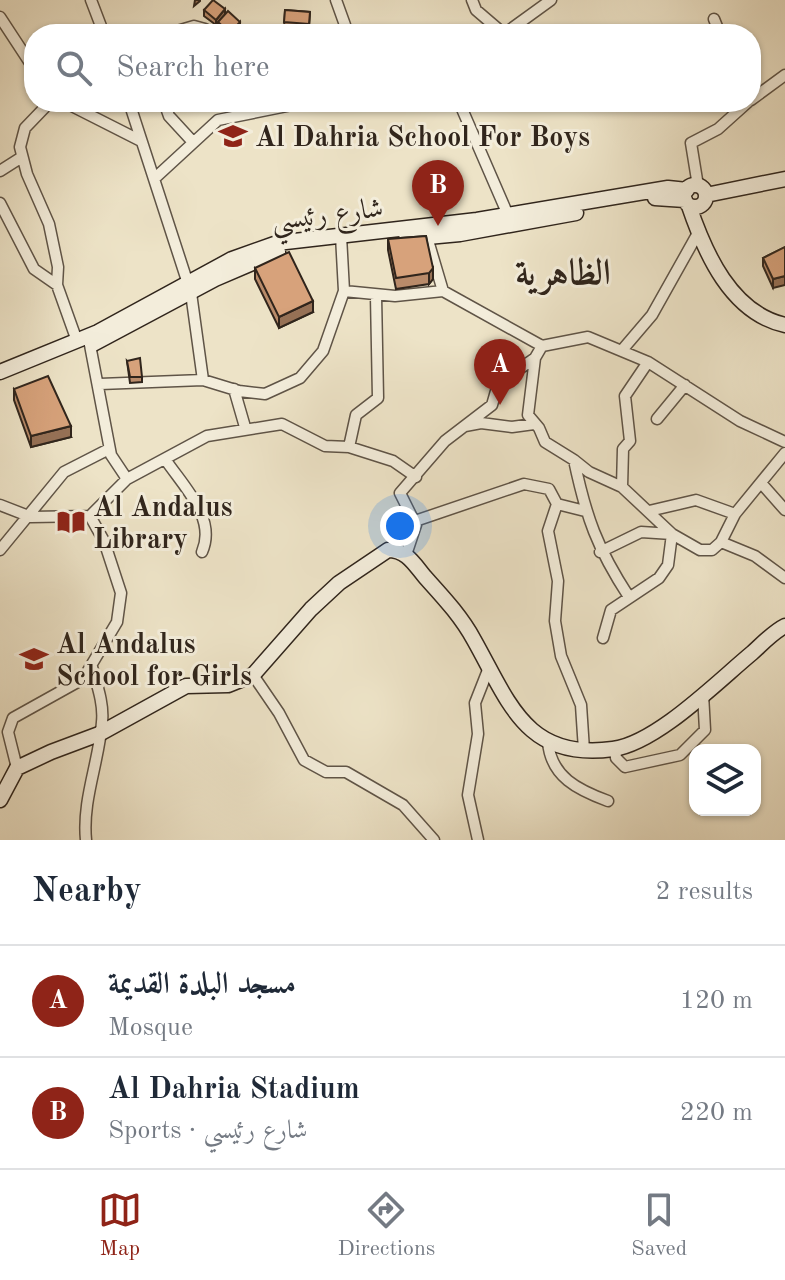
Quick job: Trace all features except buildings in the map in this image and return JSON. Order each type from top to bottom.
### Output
[{"type":"main road","name":"شارع رئيسي","points":[[0,381],[84,343],[254,250],[295,240],[427,237],[668,188],[694,197],[785,179]]},
{"type":"main road","points":[[694,197],[698,233],[736,295],[761,316],[785,325]]},
{"type":"main road","points":[[694,197],[714,250],[730,275],[760,305],[785,317]]},
{"type":"main road","name":"شارع رئيسي","points":[[342,240],[506,221]]},
{"type":"main road","name":"شارع رئيسي","points":[[0,372],[84,343]]},
{"type":"main road","points":[[0,800],[17,768],[99,734],[186,686],[228,685],[253,675],[311,609],[339,583],[388,550],[406,555],[452,608],[526,727],[548,742],[584,750],[615,749],[682,714],[785,626]]},
{"type":"street","points":[[91,0],[100,24]]},
{"type":"street","points":[[336,0],[345,24]]},
{"type":"street","points":[[472,0],[476,10],[492,24]]},
{"type":"street","points":[[516,24],[539,4],[551,0]]},
{"type":"street","points":[[0,17],[24,54]]},
{"type":"street","points":[[714,19],[716,24]]},
{"type":"street","points":[[761,93],[785,75]]},
{"type":"street","points":[[41,112],[22,133],[22,157],[49,224],[58,267],[57,285],[100,384],[109,449],[127,479]]},
{"type":"street","points":[[84,112],[141,141]]},
{"type":"street","points":[[132,112],[189,287],[203,380]]},
{"type":"street","points":[[168,112],[192,141]]},
{"type":"street","points":[[155,178],[218,120],[258,112]]},
{"type":"street","points":[[463,112],[506,221]]},
{"type":"street","points":[[694,197],[691,143],[718,129],[737,112]]},
{"type":"street","points":[[0,171],[22,157]]},
{"type":"street","points":[[0,203],[34,269],[57,285]]},
{"type":"street","points":[[623,349],[652,315],[698,233]]},
{"type":"street","points":[[427,237],[443,291]]},
{"type":"street","points":[[100,384],[203,380],[265,394],[300,378],[323,351],[344,291],[342,240]]},
{"type":"street","points":[[344,291],[376,296],[443,291],[542,346],[588,337],[648,362],[740,421],[785,442]]},
{"type":"street","points":[[349,447],[356,415],[378,398],[376,296]]},
{"type":"street","points":[[542,346],[535,358],[528,415],[545,442],[589,472],[622,487],[672,534],[700,550],[712,550],[721,542],[735,514],[785,453]]},
{"type":"street","points":[[406,555],[415,521],[400,493],[445,441],[492,405],[498,384],[535,358]]},
{"type":"street","points":[[622,487],[623,449],[630,441],[625,396],[648,362]]},
{"type":"street","points":[[657,419],[685,385]]},
{"type":"street","points":[[234,389],[245,427]]},
{"type":"street","points":[[464,426],[481,423],[512,427],[534,424]]},
{"type":"street","points":[[0,505],[31,517],[90,516],[127,479],[207,436],[245,427],[282,424],[325,446],[349,447],[393,461],[416,477]]},
{"type":"street","points":[[0,550],[31,517],[64,472],[109,449]]},
{"type":"street","points":[[165,459],[207,525],[208,539],[202,552]]},
{"type":"street","points":[[574,460],[585,511],[600,552],[629,597]]},
{"type":"street","points":[[415,521],[524,484],[549,489],[557,504],[548,531],[558,581],[555,621],[561,656],[581,705],[584,750]]},
{"type":"street","points":[[762,484],[785,510]]},
{"type":"street","points":[[649,511],[696,500],[735,514]]},
{"type":"street","points":[[557,504],[585,511]]},
{"type":"street","points":[[17,768],[8,732],[13,718],[22,709],[64,692],[83,679],[117,622],[121,593],[104,541],[90,516]]},
{"type":"street","points":[[600,552],[641,532],[672,534]]},
{"type":"street","points":[[603,638],[611,610],[659,578],[668,565],[672,534]]},
{"type":"street","points":[[721,542],[755,556],[785,578]]},
{"type":"street","points":[[86,840],[84,820],[99,734],[100,697],[92,667]]},
{"type":"street","points":[[478,840],[468,795],[478,734],[475,703],[488,670]]},
{"type":"street","points":[[253,675],[279,713],[304,760],[326,772],[346,772],[403,805],[434,840]]},
{"type":"street","points":[[615,749],[616,758],[625,767],[680,755],[705,730],[703,694]]},
{"type":"street","points":[[548,742],[549,759],[570,783],[608,801]]},
{"type":"place","name":"Al Dahria School For Boys","points":[[233,136]]},
{"type":"place","name":"Al Dahria Stadium","points":[[438,226]]},
{"type":"place","name":"مسجد البلدة القديمة","points":[[500,405]]},
{"type":"place","name":"Al Andalus Library","points":[[71,522]]},
{"type":"place","name":"Al Andalus School for Girls","points":[[34,659]]},
{"type":"district","name":"الظاهرية","points":[[563,271]]}]
